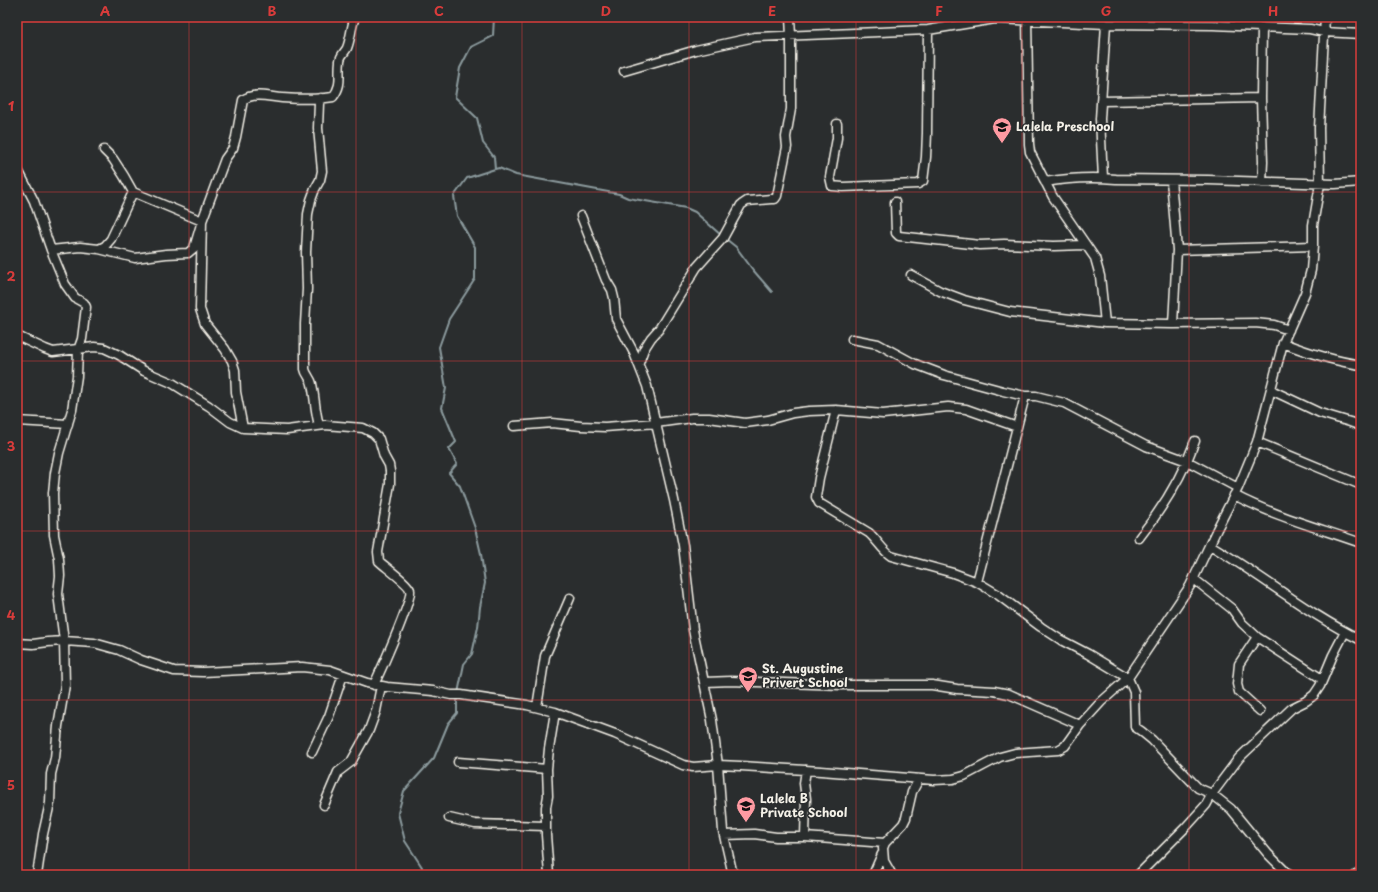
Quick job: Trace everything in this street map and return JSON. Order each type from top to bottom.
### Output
[{"type":"street","points":[[51,250],[80,247],[99,249],[135,258],[188,253],[194,248],[202,221],[226,159],[233,148],[242,100],[256,95],[284,98],[333,97],[338,91],[340,80],[340,60],[347,48],[355,17]]},
{"type":"street","points":[[639,363],[644,349],[659,329],[697,266],[723,238],[740,205],[748,201],[771,200],[775,199],[777,196],[787,147],[786,137],[790,109],[790,17]]},
{"type":"street","points":[[17,643],[34,644],[64,641],[94,643],[119,650],[141,660],[174,671],[230,671],[302,667],[330,670],[378,686],[433,691],[451,695],[461,695],[537,707],[555,712],[635,743],[683,765],[693,767],[718,765],[919,779],[953,779],[964,776],[1000,757],[1015,753],[1058,750],[1065,746],[1080,725],[1101,702],[1128,678],[1159,634],[1194,579],[1236,491],[1257,442],[1283,343],[1305,293],[1311,270],[1313,225],[1320,184],[1319,128],[1325,17]]},
{"type":"street","points":[[624,71],[696,50],[755,37],[928,30],[995,19],[1027,19],[1106,24],[1262,27],[1310,29],[1324,32],[1361,34]]},
{"type":"street","points":[[1027,19],[1029,144],[1033,160],[1045,182],[1085,245],[1095,258],[1100,276],[1105,323]]},
{"type":"street","points":[[1103,178],[1100,119],[1106,24]]},
{"type":"street","points":[[1262,27],[1262,182]]},
{"type":"street","points":[[837,124],[837,138],[830,177],[832,186],[843,187],[918,184],[923,181],[927,133],[928,30]]},
{"type":"street","points":[[319,425],[315,412],[312,382],[305,369],[305,324],[308,214],[311,200],[320,180],[322,171],[318,128],[319,103],[321,98]]},
{"type":"street","points":[[1102,100],[1261,98]]},
{"type":"street","points":[[104,150],[113,159],[133,192],[202,221]]},
{"type":"street","points":[[17,168],[34,201],[51,250],[65,284],[75,298],[84,303],[86,307],[82,339],[78,350],[77,376],[72,410],[56,466],[53,493],[54,536],[60,571],[58,594],[64,641],[65,685],[58,726],[55,758],[51,774],[50,803],[43,834],[37,875]]},
{"type":"street","points":[[1045,182],[1069,178],[1103,178],[1116,180],[1320,184],[1361,182],[1361,178]]},
{"type":"street","points":[[1171,180],[1177,250],[1173,324]]},
{"type":"street","points":[[99,249],[105,246],[111,239],[133,192]]},
{"type":"street","points":[[896,202],[896,233],[899,236],[980,245],[1085,245]]},
{"type":"street","points":[[582,216],[606,280],[612,290],[616,319],[639,363],[647,386],[674,500],[683,545],[693,630],[712,720],[718,765],[724,835],[733,875]]},
{"type":"street","points":[[202,221],[200,309],[205,324],[225,349],[232,361],[235,370],[236,392],[243,428]]},
{"type":"street","points":[[1177,250],[1313,246]]},
{"type":"street","points":[[911,275],[964,300],[1010,312],[1105,323],[1255,323],[1274,325],[1289,330]]},
{"type":"street","points":[[17,336],[45,350],[54,352],[94,347],[104,348],[119,354],[144,371],[172,383],[209,406],[230,422],[243,428],[287,430],[319,425],[363,428],[373,433],[379,439],[384,456],[389,465],[390,484],[378,557],[382,564],[408,586],[410,593],[378,686],[376,711],[369,730],[351,762],[338,772],[324,805]]},
{"type":"street","points":[[852,339],[878,344],[915,364],[938,373],[1025,396],[1036,396],[1064,403],[1146,446],[1187,461],[1236,491],[1246,502],[1361,543]]},
{"type":"street","points":[[1283,343],[1317,356],[1344,363],[1361,365]]},
{"type":"street","points":[[1271,390],[1320,413],[1361,426]]},
{"type":"street","points":[[977,582],[1025,396]]},
{"type":"street","points":[[514,426],[544,423],[606,427],[656,423],[675,419],[710,418],[745,423],[768,420],[793,413],[809,411],[836,410],[883,414],[939,407],[957,408],[976,412],[986,417],[1017,427]]},
{"type":"street","points":[[836,410],[819,478],[816,497],[819,503],[876,538],[886,552],[891,556],[953,573],[977,582],[997,594],[1047,631],[1128,678],[1134,692],[1135,727],[1152,740],[1198,788],[1212,794],[1231,809],[1268,854],[1289,875]]},
{"type":"street","points":[[17,421],[68,424]]},
{"type":"street","points":[[1139,538],[1165,503],[1187,461],[1195,441]]},
{"type":"street","points":[[1257,442],[1361,485]]},
{"type":"street","points":[[1210,545],[1238,561],[1271,585],[1345,632],[1361,640]]},
{"type":"street","points":[[1194,579],[1232,609],[1242,623],[1257,637],[1322,680]]},
{"type":"street","points":[[537,707],[545,656],[570,598]]},
{"type":"street","points":[[1138,875],[1206,805],[1212,794],[1239,758],[1292,708],[1314,695],[1320,686],[1345,632]]},
{"type":"street","points":[[1257,637],[1239,664],[1237,684],[1239,692],[1260,711]]},
{"type":"street","points":[[312,752],[329,716],[343,674]]},
{"type":"street","points":[[705,682],[731,681],[841,685],[932,685],[957,689],[994,690],[1009,694],[1080,725]]},
{"type":"street","points":[[549,875],[546,826],[546,807],[548,796],[547,769],[548,749],[555,712]]},
{"type":"street","points":[[458,762],[547,769]]},
{"type":"street","points":[[805,837],[806,799],[804,783],[806,770]]},
{"type":"street","points":[[873,875],[885,843],[903,824],[906,818],[912,792],[919,779]]},
{"type":"street","points":[[449,818],[475,824],[546,826]]},
{"type":"street","points":[[724,835],[754,834],[776,837],[805,837],[885,843]]},
{"type":"street","points":[[882,854],[892,875]]},
{"type":"street","points":[[1356,875],[1361,872]]},
{"type":"waterway","points":[[458,693],[464,664],[472,654],[485,583],[481,554],[475,528],[460,486],[449,473],[457,464],[449,449],[456,442],[442,408],[446,388],[439,347],[449,319],[475,279],[475,247],[457,216],[454,196],[467,178],[495,169],[494,157],[483,143],[477,118],[455,97],[460,68],[471,47],[493,36],[494,17]]},
{"type":"waterway","points":[[495,169],[499,168],[516,175],[619,194],[628,198],[686,208],[695,212],[722,236]]},
{"type":"waterway","points":[[726,239],[736,247],[772,292]]},
{"type":"waterway","points":[[421,875],[422,867],[405,841],[398,813],[404,791],[434,758],[448,724],[457,713],[457,697]]},
{"type":"place","name":"Lalela Preschool","points":[[1002,144]]},
{"type":"place","name":"St. Augustine Privert School","points":[[748,693]]},
{"type":"place","name":"Lalela B Private School","points":[[746,823]]}]
